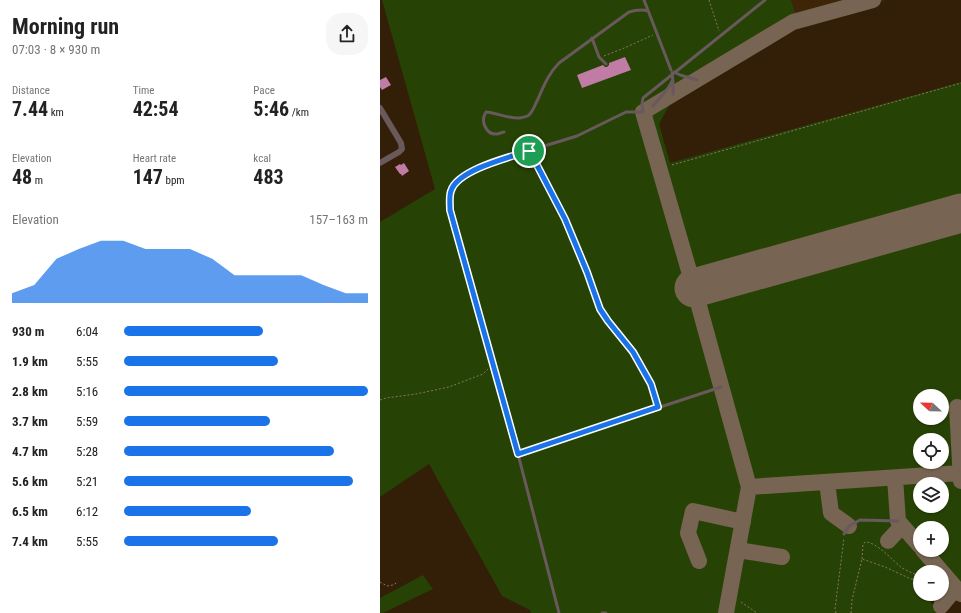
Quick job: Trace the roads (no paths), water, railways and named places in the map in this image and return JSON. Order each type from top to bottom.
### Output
[{"type":"street","points":[[380,108],[401,143],[402,149],[380,164]]},
{"type":"lane","points":[[644,0],[673,72],[673,94]]},
{"type":"lane","points":[[559,613],[518,454],[450,210],[451,191],[456,183],[470,172],[489,164],[577,136],[626,112],[643,112],[643,98],[673,72],[765,0]]},
{"type":"lane","points":[[504,132],[498,134],[487,130],[484,126],[483,120],[486,112],[492,112],[514,118],[522,118],[531,114],[547,79],[553,68],[558,63],[629,12],[638,9],[648,11]]},
{"type":"lane","points":[[592,38],[599,57],[606,64]]},
{"type":"lane","points":[[673,72],[697,80]]},
{"type":"lane","points":[[653,106],[663,95],[673,79]]},
{"type":"lane","points":[[518,454],[721,386]]},
{"type":"lane","points":[[844,534],[849,526],[860,520],[898,521]]}]
